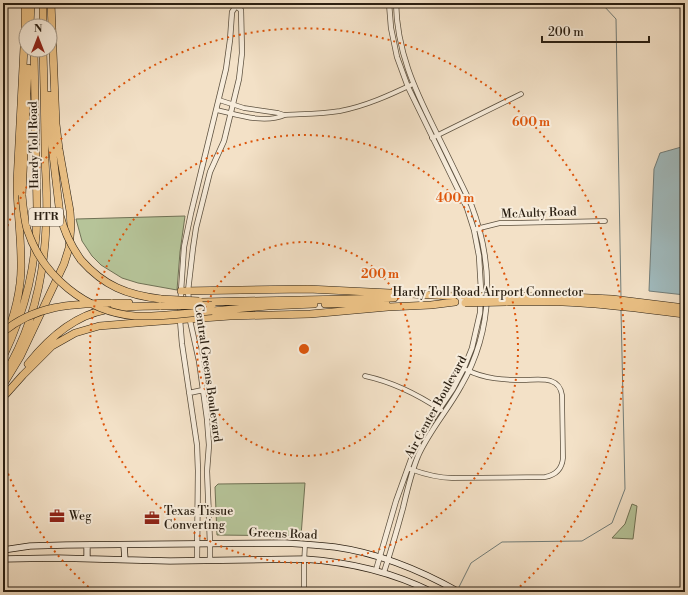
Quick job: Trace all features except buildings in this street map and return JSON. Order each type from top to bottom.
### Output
[{"type":"highway","points":[[3,345],[16,310],[21,278],[22,262],[17,202],[17,182],[25,3]]},
{"type":"highway","points":[[31,18],[32,3]]},
{"type":"highway","points":[[32,3],[33,18]]},
{"type":"highway","points":[[43,3],[43,18]]},
{"type":"highway","points":[[3,385],[20,357],[62,270],[67,256],[71,235],[70,211],[56,124],[51,3]]},
{"type":"highway","points":[[29,58],[22,195],[24,215],[27,228],[38,253],[51,272],[73,293],[86,301],[111,311],[136,316],[158,316],[212,306]]},
{"type":"highway","name":"Hardy Toll Road","points":[[3,356],[27,296],[35,250],[37,210],[34,58]]},
{"type":"highway","name":"Hardy Toll Road","points":[[3,377],[20,342],[32,311],[44,258],[47,224],[43,58]]},
{"type":"highway","points":[[47,58],[52,146],[60,215],[66,235],[81,260],[93,272],[111,285],[125,292],[161,302]]},
{"type":"highway","points":[[185,290],[308,289],[454,299]]},
{"type":"highway","points":[[4,396],[45,352],[60,341],[87,329],[106,325],[189,319],[310,314],[431,305],[454,299]]},
{"type":"highway","name":"Hardy Toll Road Airport Connector","points":[[161,302],[201,302],[212,306],[259,307],[454,299]]},
{"type":"highway","name":"Hardy Toll Road Airport Connector","points":[[212,306],[454,299],[507,299],[580,303],[612,302],[685,308]]},
{"type":"highway","points":[[3,332],[16,323],[38,312],[59,306],[161,302],[212,306]]},
{"type":"highway","points":[[4,396],[42,347],[56,334],[69,325],[104,310],[161,302]]},
{"type":"highway","name":"Hardy Toll Road Airport Connector","points":[[630,304],[685,314]]},
{"type":"main road","name":"Greens Road","points":[[3,549],[30,546],[87,545],[210,543],[305,544],[335,547],[388,560],[438,581],[459,592]]},
{"type":"main road","points":[[87,545],[87,559]]},
{"type":"main road","points":[[124,545],[125,560]]},
{"type":"main road","points":[[3,563],[24,558]]},
{"type":"main road","name":"Greens Road","points":[[3,559],[319,560],[342,563],[384,572],[432,592]]},
{"type":"street","name":"Air Center Boulevard","points":[[376,570],[396,501],[410,469],[459,391],[469,371],[481,339],[485,319],[487,290],[487,266],[484,248],[477,229],[408,86],[397,57],[391,28],[389,3]]},
{"type":"street","name":"Air Center Boulevard","points":[[384,572],[392,547],[414,450],[425,430],[453,389],[464,368],[472,348],[478,326],[482,290],[477,229],[471,204],[413,84],[404,57],[398,28],[396,3]]},
{"type":"street","name":"Central Greens Boulevard","points":[[197,560],[197,445],[182,344],[180,320],[185,290],[193,248],[209,177],[224,141],[239,79],[242,53],[241,10],[236,4],[232,12],[226,69],[184,247],[185,290],[189,319],[199,361],[209,446],[207,471],[210,560]]},
{"type":"street","points":[[391,28],[398,28]]},
{"type":"street","points":[[217,110],[260,119],[278,118],[285,115],[332,112],[349,109],[378,99],[413,84]]},
{"type":"street","points":[[432,138],[521,94]]},
{"type":"street","points":[[219,100],[244,108],[285,115]]},
{"type":"street","points":[[452,179],[458,176]]},
{"type":"street","name":"McAulty Road","points":[[477,229],[500,223],[605,221]]},
{"type":"street","points":[[184,247],[193,248]]},
{"type":"street","points":[[482,290],[487,290]]},
{"type":"street","points":[[410,469],[442,478],[538,477],[549,476],[556,473],[560,469],[564,458],[562,391],[557,385],[549,380],[512,380],[492,378],[464,368]]},
{"type":"street","points":[[365,376],[400,387],[420,397],[444,413]]},
{"type":"street","points":[[189,393],[203,390]]},
{"type":"street","points":[[198,471],[207,471]]},
{"type":"street","points":[[304,592],[305,544]]},
{"type":"green space","points":[[185,216],[177,290],[138,283],[122,278],[101,265],[92,256],[82,241],[76,219]]},
{"type":"green space","points":[[305,483],[301,536],[217,535],[215,487],[218,484]]},
{"type":"green space","points":[[632,504],[637,506],[633,539],[612,538],[625,524]]},
{"type":"water","points":[[685,146],[685,295],[649,291],[654,169],[660,153]]},
{"type":"waterway","points":[[508,3],[512,7],[603,5],[616,19],[621,297]]},
{"type":"waterway","points":[[458,589],[471,563],[502,542],[582,541],[612,523],[625,489],[621,310]]},
{"type":"place","name":"Weg","points":[[57,516]]},
{"type":"place","name":"Texas Tissue Converting","points":[[152,518]]}]
